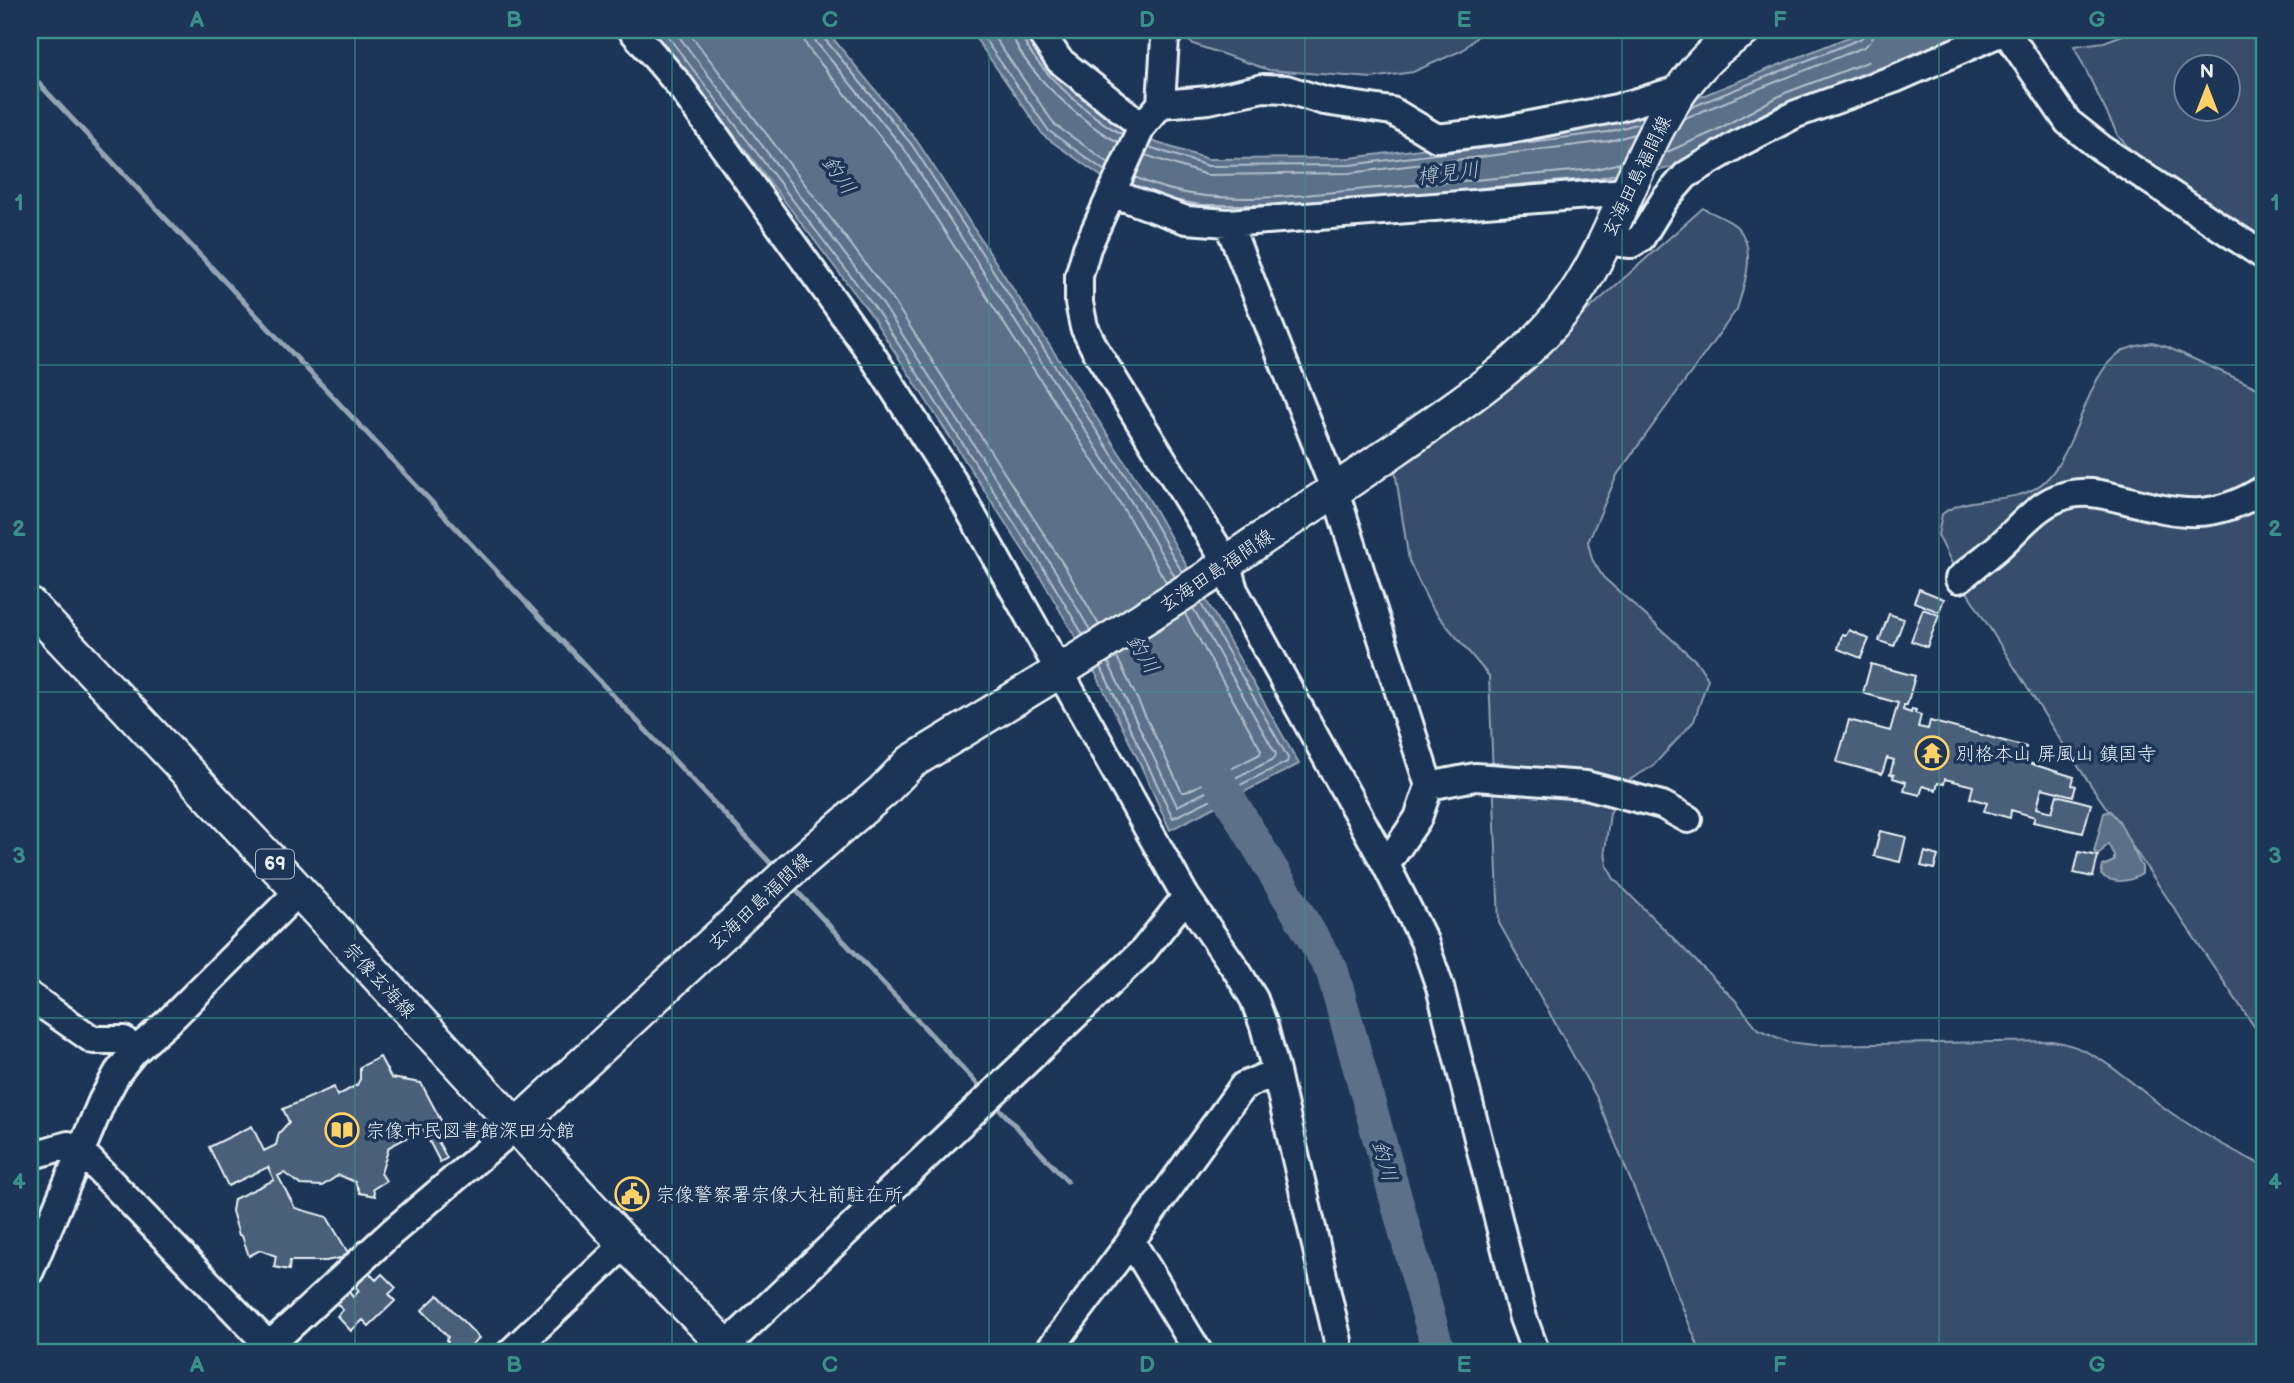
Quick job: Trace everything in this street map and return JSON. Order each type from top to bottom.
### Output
[{"type":"main road","name":"玄海田島福間線","points":[[515,1127],[789,872],[883,791],[911,762],[1207,578],[1226,562],[1335,491],[1502,373],[1536,342],[1567,307],[1586,276],[1677,96],[1709,57],[1744,30]]},
{"type":"main road","name":"宗像玄海線","points":[[30,606],[299,891],[625,1244],[730,1350]]},
{"type":"street","points":[[632,30],[680,86],[870,352],[1068,666],[1186,897],[1254,999],[1276,1072],[1338,1341],[1338,1353]]},
{"type":"street","points":[[1039,30],[1059,60],[1142,126]]},
{"type":"street","points":[[1171,30],[1166,39],[1161,104],[1142,126],[1087,248],[1079,276],[1079,303],[1084,327],[1226,562],[1234,590],[1386,865],[1424,941],[1440,987],[1523,1318],[1536,1353]]},
{"type":"street","points":[[1604,240],[1631,244],[1641,238],[1665,199],[1686,175],[1738,144],[1796,114],[1894,79],[2006,30],[2068,122],[2101,148],[2264,256]]},
{"type":"street","points":[[1161,104],[1209,100],[1263,88],[1286,89],[1324,100],[1392,111],[1437,138],[1504,130],[1677,96]]},
{"type":"street","points":[[1115,187],[1186,220],[1228,223],[1630,186]]},
{"type":"street","points":[[1228,223],[1335,491],[1429,786],[1418,818],[1386,865]]},
{"type":"street","points":[[1959,579],[2041,507],[2056,498],[2088,492],[2193,513],[2214,512],[2239,504],[2264,489]]},
{"type":"street","points":[[1429,786],[1475,777],[1586,785],[1662,805],[1688,819]]},
{"type":"street","points":[[30,1271],[102,1101],[118,1072],[134,1052],[168,1022],[299,891]]},
{"type":"street","points":[[730,1350],[1143,951],[1186,897]]},
{"type":"street","points":[[30,996],[93,1040],[124,1040],[134,1052]]},
{"type":"street","points":[[1047,1353],[1243,1086],[1276,1072]]},
{"type":"street","points":[[30,1156],[68,1145],[82,1151],[269,1351],[392,1232],[515,1127]]},
{"type":"street","points":[[1131,1241],[1199,1353]]},
{"type":"street","points":[[510,1353],[625,1244]]},
{"type":"shaded area","points":[[1174,30],[1484,30],[1463,50],[1413,72],[1372,78],[1269,70],[1193,44]]},
{"type":"shaded area","points":[[2136,30],[2264,30],[2264,262],[2166,188],[2118,136],[2074,46],[2104,42]]},
{"type":"shaded area","points":[[1703,208],[1734,224],[1747,245],[1748,267],[1737,309],[1617,475],[1588,542],[1592,559],[1603,577],[1697,662],[1708,679],[1694,721],[1653,766],[1631,779],[1610,813],[1605,850],[1607,866],[1614,879],[1736,1001],[1758,1029],[1788,1042],[1815,1045],[2052,1041],[2070,1045],[2103,1061],[2189,1125],[2264,1166],[2264,1353],[1701,1353],[1597,1098],[1499,923],[1489,676],[1431,607],[1409,561],[1394,464],[1489,398]]},
{"type":"shaded area","points":[[2152,343],[2167,347],[2264,391],[2264,1041],[2059,738],[1962,584],[1938,535],[1942,514],[1954,507],[2022,494],[2035,489],[2046,480],[2067,449],[2099,376],[2109,362],[2125,350]]},
{"type":"water","points":[[654,30],[826,30],[917,141],[1146,494],[1299,764],[1170,830],[1091,664],[1043,581],[869,312]]},
{"type":"water","points":[[970,30],[1026,30],[1043,56],[1077,94],[1114,123],[1154,142],[1208,159],[1350,158],[1608,125],[1697,98],[1866,30],[1925,30],[1906,65],[1673,167],[1599,185],[1200,212],[1133,193],[1102,177],[1044,136]]},
{"type":"water","points":[[2110,811],[2119,821],[2142,867],[2142,874],[2132,879],[2116,881],[2101,875],[2103,866],[2114,861],[2108,844],[2099,854],[2094,852],[2104,813]]},
{"type":"building","points":[[1919,589],[1944,599],[1939,612],[1914,602]]},
{"type":"building","points":[[1923,609],[1939,615],[1927,647],[1911,641]]},
{"type":"building","points":[[1889,614],[1904,619],[1894,646],[1879,641]]},
{"type":"building","points":[[1849,630],[1869,639],[1861,658],[1838,649],[1842,634],[1846,635]]},
{"type":"building","name":"別格本山 屏風山 鎮国寺","points":[[1871,664],[1915,676],[1907,705],[1904,705],[1903,710],[1911,713],[1912,709],[1916,710],[1915,713],[1921,715],[1918,727],[1928,729],[1930,721],[2026,747],[2022,761],[2074,777],[2072,785],[2076,786],[2073,796],[2042,788],[2037,808],[2052,812],[2057,795],[2091,804],[2083,833],[2033,822],[2035,817],[2011,810],[2010,818],[1984,811],[1987,803],[1970,798],[1973,786],[1945,779],[1944,784],[1938,783],[1936,790],[1923,786],[1920,795],[1904,791],[1906,782],[1893,778],[1894,775],[1890,774],[1894,760],[1887,758],[1882,774],[1837,762],[1849,720],[1890,731],[1898,703],[1863,693]]},
{"type":"building","points":[[1880,831],[1906,837],[1900,862],[1874,856]]},
{"type":"building","points":[[1925,852],[1938,856],[1934,869],[1921,866]]},
{"type":"building","points":[[2079,852],[2098,856],[2093,877],[2074,873]]},
{"type":"building","points":[[380,1057],[391,1078],[421,1083],[445,1128],[434,1134],[447,1158],[440,1162],[423,1129],[389,1147],[381,1173],[386,1181],[373,1189],[375,1196],[360,1193],[355,1182],[339,1175],[322,1186],[301,1185],[284,1173],[278,1176],[295,1208],[327,1217],[350,1256],[326,1261],[290,1261],[289,1270],[274,1267],[276,1256],[260,1250],[249,1256],[232,1211],[234,1199],[274,1180],[268,1167],[228,1186],[209,1147],[252,1126],[264,1151],[276,1145],[279,1133],[289,1122],[283,1109],[334,1087],[337,1096],[357,1085],[360,1067]]},
{"type":"building","points":[[367,1271],[376,1280],[382,1274],[396,1288],[389,1294],[395,1301],[369,1326],[363,1320],[351,1331],[337,1316],[343,1310],[336,1303],[348,1291],[353,1297],[359,1291],[355,1286],[359,1282],[357,1281]]},
{"type":"building","points":[[438,1295],[479,1338],[467,1349],[468,1353],[437,1353],[448,1342],[448,1337],[422,1310]]},
{"type":"waterway","name":"樽見川","points":[[1883,52],[1935,30]]},
{"type":"waterway","points":[[30,74],[776,869]]},
{"type":"waterway","name":"釣川","points":[[1207,761],[1332,970],[1439,1353]]},
{"type":"waterway","points":[[792,886],[984,1091]]},
{"type":"waterway","points":[[995,1104],[1067,1181]]},
{"type":"place","name":"別格本山 屏風山 鎮国寺","points":[[1932,753]]},
{"type":"place","name":"宗像市民図書館深田分館","points":[[342,1130]]},
{"type":"place","name":"宗像警察署宗像大社前駐在所","points":[[632,1194]]}]
